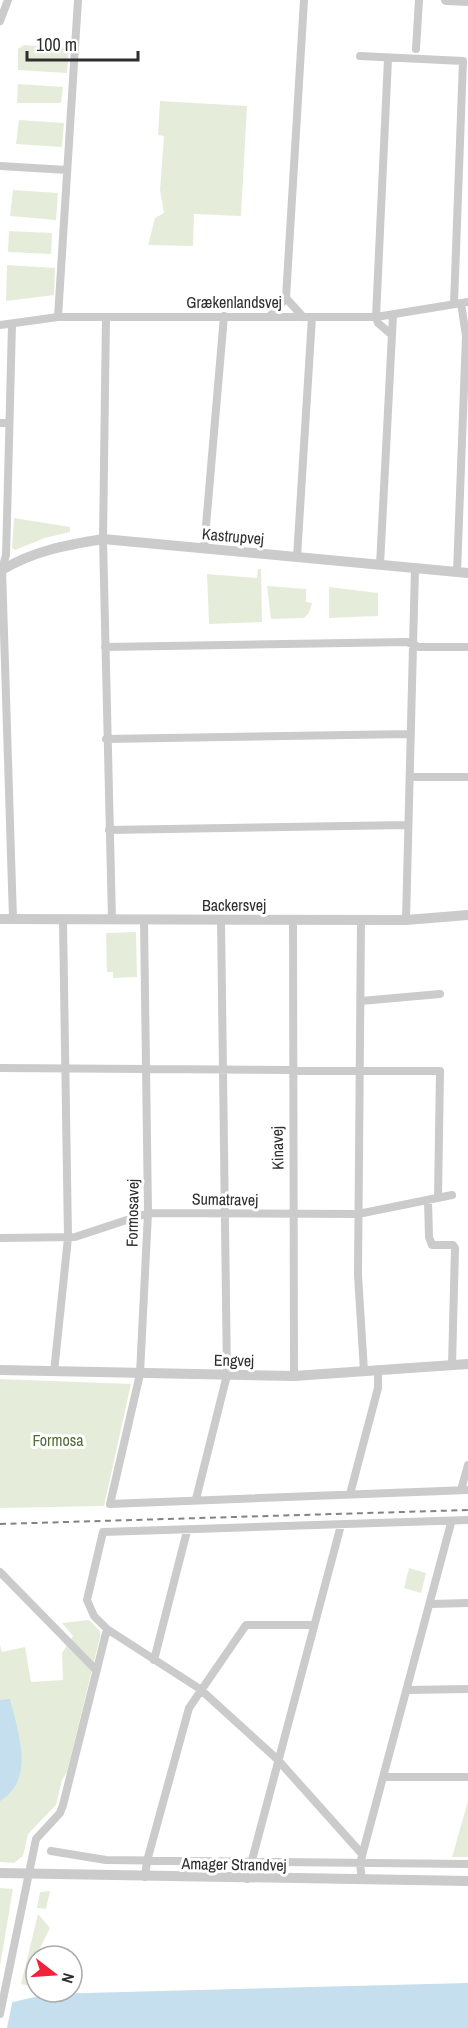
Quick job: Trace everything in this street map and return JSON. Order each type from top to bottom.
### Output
[{"type":"street","points":[[0,21],[8,0]]},
{"type":"street","points":[[58,317],[78,0]]},
{"type":"street","points":[[270,316],[286,298],[304,0]]},
{"type":"street","points":[[416,49],[419,0]]},
{"type":"street","points":[[446,0],[468,1]]},
{"type":"street","points":[[360,56],[463,62],[461,303],[466,336],[463,573]]},
{"type":"street","points":[[388,58],[376,316],[378,323],[392,335]]},
{"type":"street","points":[[0,166],[67,170]]},
{"type":"street","points":[[286,298],[307,317],[297,557]]},
{"type":"street","name":"Grækenlandsvej","points":[[0,325],[58,317],[376,316],[461,303]]},
{"type":"street","points":[[380,565],[393,315]]},
{"type":"street","points":[[204,549],[224,316]]},
{"type":"street","points":[[106,317],[103,539],[112,920]]},
{"type":"street","points":[[12,324],[4,423],[4,519],[1,570],[13,919]]},
{"type":"street","name":"Kastrupvej","points":[[1,570],[28,556],[56,546],[103,539],[463,573]]},
{"type":"street","points":[[406,920],[416,568]]},
{"type":"street","points":[[105,647],[407,642],[419,647],[468,647]]},
{"type":"street","points":[[106,739],[410,734]]},
{"type":"street","points":[[410,777],[468,777]]},
{"type":"street","points":[[109,830],[408,825]]},
{"type":"street","name":"Backersvej","points":[[0,919],[63,921],[406,920],[468,915]]},
{"type":"street","name":"Formosavej","points":[[144,920],[148,1213],[140,1374],[110,1504],[196,1499]]},
{"type":"street","points":[[221,920],[227,1376],[196,1499],[464,1490],[468,1465]]},
{"type":"street","name":"Kinavej","points":[[293,920],[291,1070],[294,1376]]},
{"type":"street","points":[[361,920],[358,1275],[364,1371]]},
{"type":"street","points":[[54,1372],[68,1238],[63,921]]},
{"type":"street","points":[[361,1001],[440,994]]},
{"type":"street","points":[[0,1068],[440,1071],[438,1197]]},
{"type":"street","name":"Sumatravej","points":[[0,1238],[68,1238],[148,1213],[358,1214],[452,1195]]},
{"type":"street","points":[[428,1200],[429,1237],[432,1245],[453,1245],[455,1248],[452,1366]]},
{"type":"street","name":"Engvej","points":[[0,1370],[294,1376],[468,1364]]},
{"type":"street","points":[[350,1494],[378,1388],[378,1371]]},
{"type":"street","points":[[362,1854],[277,1760],[200,1689],[107,1629],[94,1616],[87,1600],[103,1532],[187,1532],[451,1523],[468,1520]]},
{"type":"street","points":[[362,1880],[360,1864],[362,1854],[451,1523]]},
{"type":"street","points":[[246,1879],[341,1525]]},
{"type":"street","points":[[154,1660],[187,1532]]},
{"type":"street","points":[[0,1572],[96,1671]]},
{"type":"street","points":[[431,1604],[468,1604]]},
{"type":"street","points":[[145,1877],[147,1861],[189,1708],[200,1689],[246,1625],[314,1624]]},
{"type":"street","points":[[0,2014],[36,1839],[60,1813],[63,1805],[107,1629]]},
{"type":"street","points":[[407,1690],[468,1689]]},
{"type":"street","points":[[384,1777],[468,1777]]},
{"type":"street","name":"Amager Strandvej","points":[[51,1851],[106,1860],[468,1864]]},
{"type":"street","name":"Amager Strandvej","points":[[0,1873],[468,1881]]},
{"type":"green space","points":[[24,45],[69,48],[67,73],[18,70],[18,49]]},
{"type":"green space","points":[[18,84],[63,87],[61,103],[17,103]]},
{"type":"green space","points":[[160,101],[247,106],[241,216],[194,214],[193,246],[148,245],[155,218],[164,213],[160,190],[164,136],[158,135]]},
{"type":"green space","points":[[19,120],[64,123],[62,147],[16,144]]},
{"type":"green space","points":[[13,190],[58,193],[56,220],[10,216]]},
{"type":"green space","points":[[9,231],[52,233],[51,254],[8,252]]},
{"type":"green space","points":[[7,265],[55,268],[54,295],[6,301]]},
{"type":"green space","points":[[14,518],[70,527],[70,532],[45,538],[15,550],[12,548]]},
{"type":"green space","points":[[258,569],[261,569],[262,622],[209,624],[207,574],[257,578]]},
{"type":"green space","points":[[267,586],[306,589],[306,602],[312,603],[309,613],[304,618],[271,619]]},
{"type":"green space","points":[[329,587],[378,593],[378,616],[329,618]]},
{"type":"green space","points":[[136,932],[137,977],[113,978],[113,972],[107,972],[106,933]]},
{"type":"green space","name":"Formosa","points":[[0,1379],[131,1384],[104,1506],[0,1508]]},
{"type":"green space","points":[[409,1568],[426,1573],[421,1593],[404,1588]]},
{"type":"green space","points":[[89,1620],[100,1631],[100,1637],[67,1772],[62,1780],[56,1805],[28,1834],[23,1856],[14,1863],[0,1862],[0,1645],[2,1652],[25,1647],[31,1682],[63,1680],[62,1653],[73,1636],[62,1623]]},
{"type":"green space","points":[[468,1801],[468,1857],[452,1857]]},
{"type":"green space","points":[[0,1888],[13,1889],[0,1966]]},
{"type":"green space","points":[[50,1891],[46,1909],[37,1908],[40,1892]]},
{"type":"green space","points":[[38,1914],[50,1928],[42,1944],[31,1944]]},
{"type":"water","points":[[10,1699],[20,1740],[21,1768],[18,1780],[11,1792],[0,1801],[0,1700]]},
{"type":"water","points":[[468,1983],[468,2028],[0,2028],[0,1999],[13,2002],[24,1999],[24,2004],[84,2004],[84,1993]]},
{"type":"pier","points":[[0,1996],[13,1999],[7,2028],[0,2028]]},
{"type":"railway","points":[[0,1524],[468,1510]]}]
